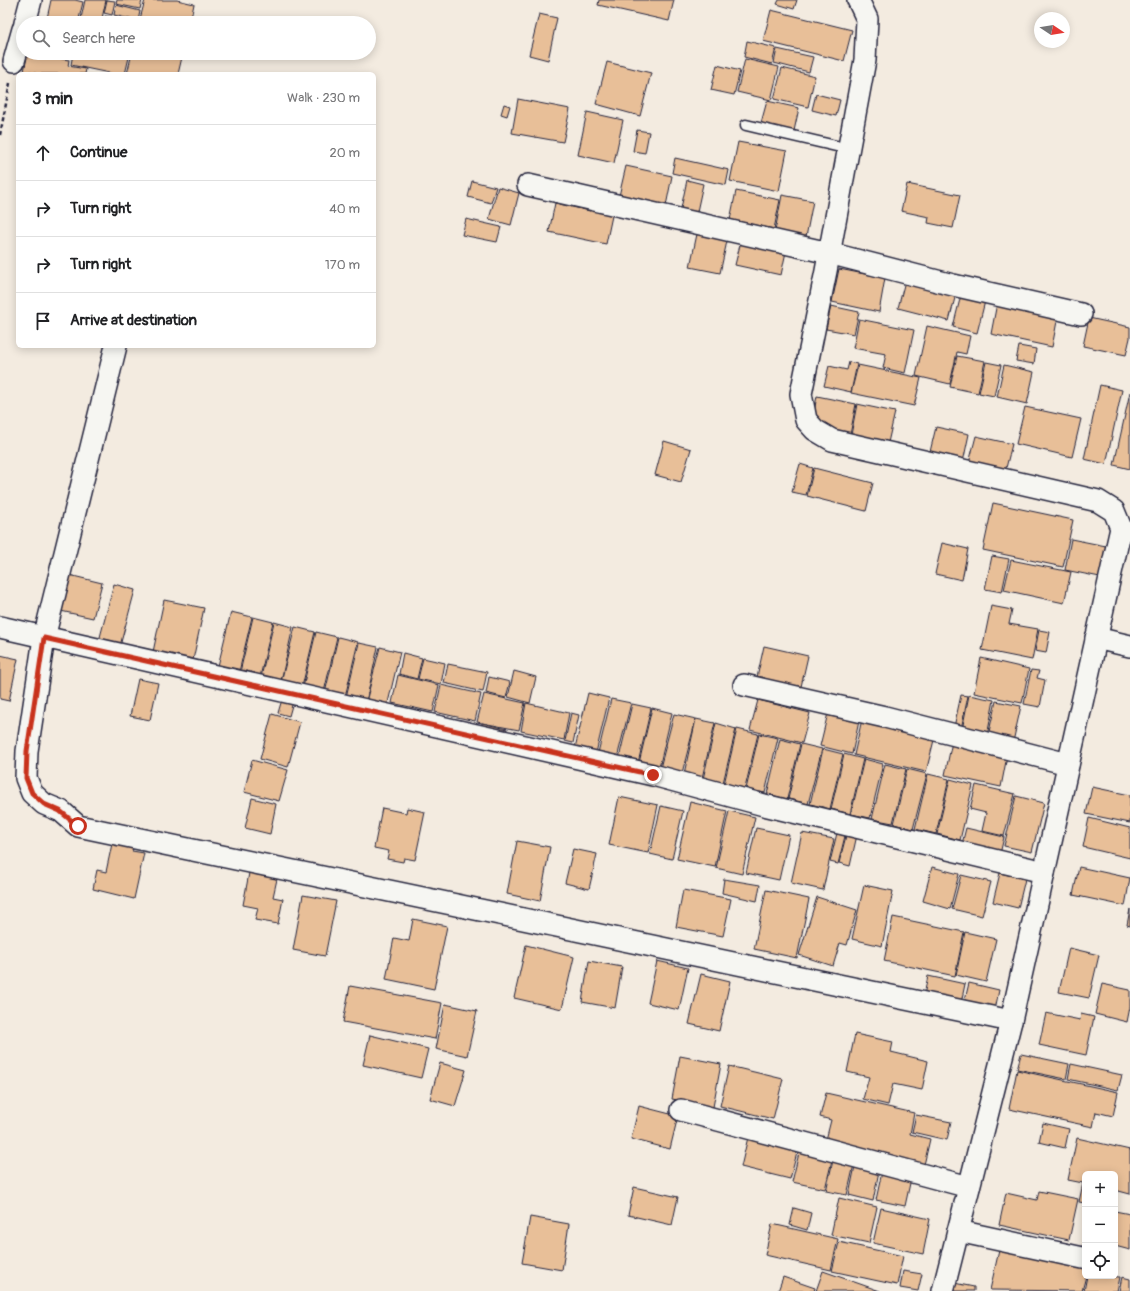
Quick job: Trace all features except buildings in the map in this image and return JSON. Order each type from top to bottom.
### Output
[{"type":"street","points":[[27,16],[32,0]]},
{"type":"street","points":[[858,0],[867,19],[868,31],[865,60],[829,253],[800,394],[806,420],[815,430],[832,440],[1098,501],[1114,511],[1125,524],[1096,638],[1011,1021],[943,1291]]},
{"type":"street","points":[[14,61],[16,54]]},
{"type":"street","points":[[528,185],[829,253],[953,285],[1081,314]]},
{"type":"street","points":[[116,348],[44,638],[27,751],[26,778],[32,793],[44,804],[60,811],[78,826],[1011,1021]]},
{"type":"street","points":[[0,627],[653,775],[764,805],[1044,872]]},
{"type":"street","points":[[1096,638],[1130,646]]},
{"type":"street","points":[[744,685],[885,717],[1068,764]]},
{"type":"street","points":[[681,1110],[969,1187]]},
{"type":"street","points":[[958,1231],[1082,1258]]},
{"type":"lane","points":[[746,125],[849,149]]},
{"type":"path","points":[[0,136],[14,61]]},
{"type":"route","points":[[78,826],[60,811],[44,804],[32,793],[26,778],[27,751],[44,638],[653,775]]}]
